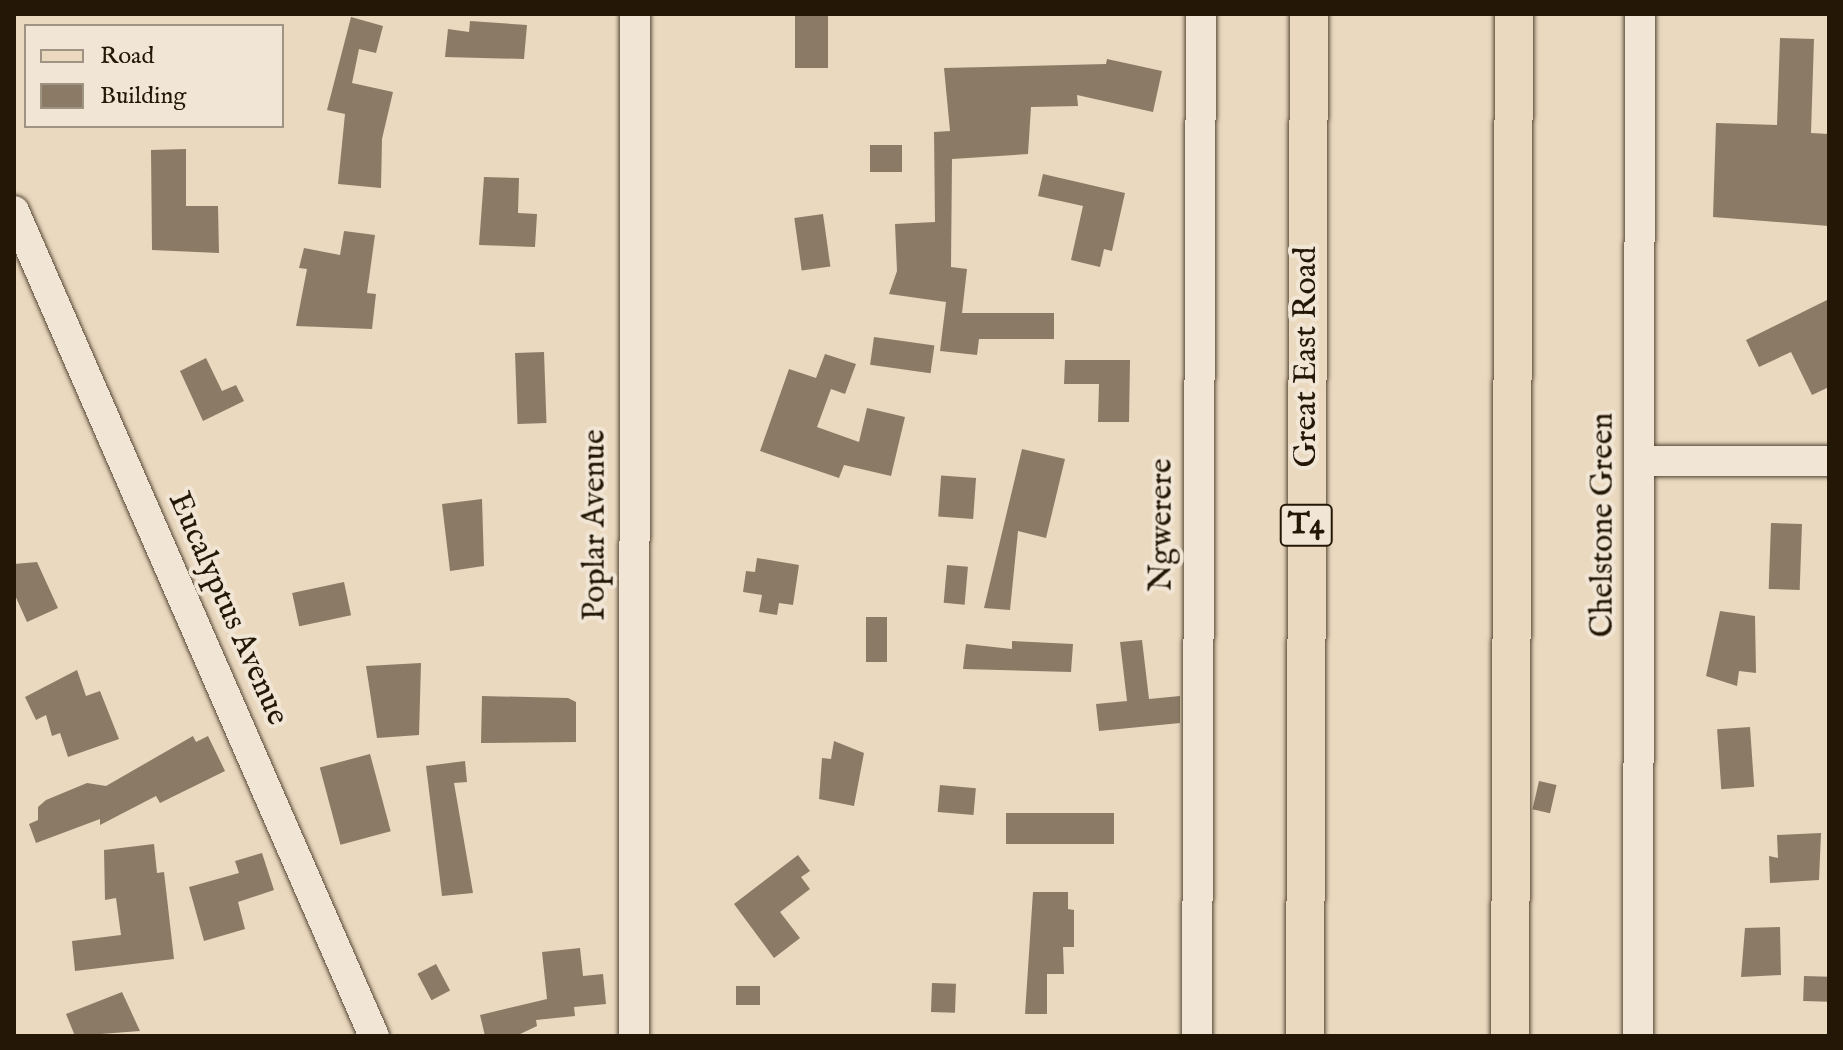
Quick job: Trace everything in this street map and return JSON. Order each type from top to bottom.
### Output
[{"type":"main road","name":"Great East Road","points":[[1305,1036],[1309,14]]},
{"type":"main road","points":[[1510,1036],[1514,14]]},
{"type":"street","name":"Poplar Avenue","points":[[634,1036],[635,14]]},
{"type":"street","name":"Ngwerere","points":[[1197,1036],[1201,14]]},
{"type":"street","name":"Chelstone Green","points":[[1638,1036],[1640,14]]},
{"type":"street","name":"Eucalyptus Avenue","points":[[14,211],[374,1036]]},
{"type":"street","points":[[1641,461],[1829,461]]},
{"type":"building","points":[[795,14],[828,14],[828,68],[795,68]]},
{"type":"building","points":[[351,17],[383,26],[376,53],[359,49],[352,83],[393,92],[382,139],[381,188],[338,184],[345,114],[327,110]]},
{"type":"building","points":[[470,21],[527,25],[524,59],[445,57],[448,29],[469,32]]},
{"type":"building","points":[[1780,38],[1814,39],[1811,133],[1829,134],[1829,226],[1713,217],[1716,123],[1777,125]]},
{"type":"building","points":[[1107,59],[1162,71],[1153,112],[1077,95],[1078,106],[1031,107],[1028,154],[952,159],[951,267],[967,269],[962,313],[1054,313],[1054,339],[979,339],[977,355],[940,351],[946,302],[889,294],[897,271],[895,224],[935,222],[934,132],[950,131],[944,68],[1106,64]]},
{"type":"building","points":[[870,145],[902,145],[902,172],[870,172]]},
{"type":"building","points":[[186,149],[186,206],[218,206],[219,253],[152,250],[151,150]]},
{"type":"building","points":[[1043,174],[1125,193],[1112,251],[1104,249],[1100,267],[1071,260],[1083,206],[1038,196]]},
{"type":"building","points":[[484,177],[519,178],[518,213],[537,214],[535,247],[479,245]]},
{"type":"building","points":[[823,214],[830,266],[802,271],[794,218]]},
{"type":"building","points":[[344,231],[375,235],[367,293],[376,294],[372,329],[296,326],[307,269],[299,268],[304,248],[340,255]]},
{"type":"building","points":[[1829,299],[1829,387],[1812,395],[1791,352],[1759,367],[1746,340]]},
{"type":"building","points":[[874,337],[934,345],[931,373],[870,365]]},
{"type":"building","points":[[544,352],[546,423],[517,424],[515,353]]},
{"type":"building","points":[[825,354],[856,364],[845,394],[831,389],[817,427],[859,442],[867,408],[905,417],[891,476],[844,465],[839,478],[760,451],[789,369],[816,378]]},
{"type":"building","points":[[206,358],[222,391],[236,385],[244,401],[203,421],[180,371]]},
{"type":"building","points":[[1065,360],[1130,360],[1129,422],[1098,422],[1099,384],[1064,384]]},
{"type":"building","points":[[1022,449],[1065,459],[1046,538],[1018,531],[1010,610],[984,608]]},
{"type":"building","points":[[941,476],[976,478],[973,519],[938,516]]},
{"type":"building","points":[[482,499],[484,566],[450,571],[442,504]]},
{"type":"building","points":[[1771,523],[1802,524],[1800,590],[1769,589]]},
{"type":"building","points":[[757,558],[799,565],[793,605],[779,603],[777,615],[759,612],[762,595],[743,592],[746,571],[755,572]]},
{"type":"building","points":[[37,562],[58,608],[27,622],[14,593],[14,564]]},
{"type":"building","points":[[947,565],[968,567],[965,605],[944,603]]},
{"type":"building","points":[[344,582],[351,615],[299,626],[292,593]]},
{"type":"building","points":[[1720,611],[1755,616],[1756,673],[1739,671],[1737,686],[1706,676]]},
{"type":"building","points":[[866,617],[887,617],[887,662],[866,662]]},
{"type":"building","points":[[1142,640],[1149,699],[1180,696],[1180,723],[1099,731],[1096,704],[1127,701],[1120,642]]},
{"type":"building","points":[[1012,641],[1073,644],[1071,672],[963,669],[966,644],[1012,649]]},
{"type":"building","points":[[421,663],[419,735],[377,738],[366,666]]},
{"type":"building","points":[[77,670],[86,696],[100,691],[119,739],[68,757],[60,733],[52,736],[46,715],[36,720],[25,697]]},
{"type":"building","points":[[482,696],[568,698],[576,702],[576,742],[481,743]]},
{"type":"building","points":[[1750,727],[1754,787],[1721,789],[1717,729]]},
{"type":"building","points":[[193,736],[196,742],[208,736],[225,771],[160,803],[156,796],[100,825],[100,819],[36,843],[29,824],[38,820],[38,807],[46,800],[87,783],[106,786]]},
{"type":"building","points":[[834,741],[864,753],[854,806],[819,799],[822,758],[831,759]]},
{"type":"building","points":[[370,754],[391,831],[340,845],[320,767]]},
{"type":"building","points":[[465,761],[467,782],[454,783],[473,893],[442,896],[426,766]]},
{"type":"building","points":[[1539,781],[1557,785],[1550,813],[1532,809]]},
{"type":"building","points":[[940,785],[976,788],[974,815],[938,812]]},
{"type":"building","points":[[1006,813],[1114,813],[1114,844],[1006,844]]},
{"type":"building","points":[[1821,833],[1819,880],[1770,883],[1769,856],[1778,858],[1777,835]]},
{"type":"building","points":[[154,844],[157,873],[164,872],[174,959],[75,971],[72,941],[121,935],[116,898],[105,900],[104,850]]},
{"type":"building","points":[[262,853],[274,890],[238,902],[245,929],[204,941],[189,887],[239,873],[235,861]]},
{"type":"building","points":[[798,855],[810,871],[801,877],[810,889],[780,912],[800,938],[774,958],[734,904]]},
{"type":"building","points":[[1033,892],[1068,892],[1068,909],[1074,910],[1074,947],[1063,947],[1064,974],[1047,974],[1047,1014],[1025,1014]]},
{"type":"building","points":[[1780,927],[1781,975],[1741,977],[1745,928]]},
{"type":"building","points":[[580,948],[583,976],[603,974],[606,1004],[574,1007],[575,1016],[536,1020],[537,1026],[516,1036],[485,1036],[480,1015],[547,999],[542,952]]},
{"type":"building","points":[[436,964],[450,990],[432,1000],[417,974]]},
{"type":"building","points":[[1804,976],[1829,977],[1828,1002],[1803,1001]]},
{"type":"building","points":[[932,983],[956,984],[955,1013],[931,1012]]},
{"type":"building","points":[[736,986],[760,986],[760,1005],[736,1005]]},
{"type":"building","points":[[122,992],[140,1031],[75,1036],[66,1014]]}]
